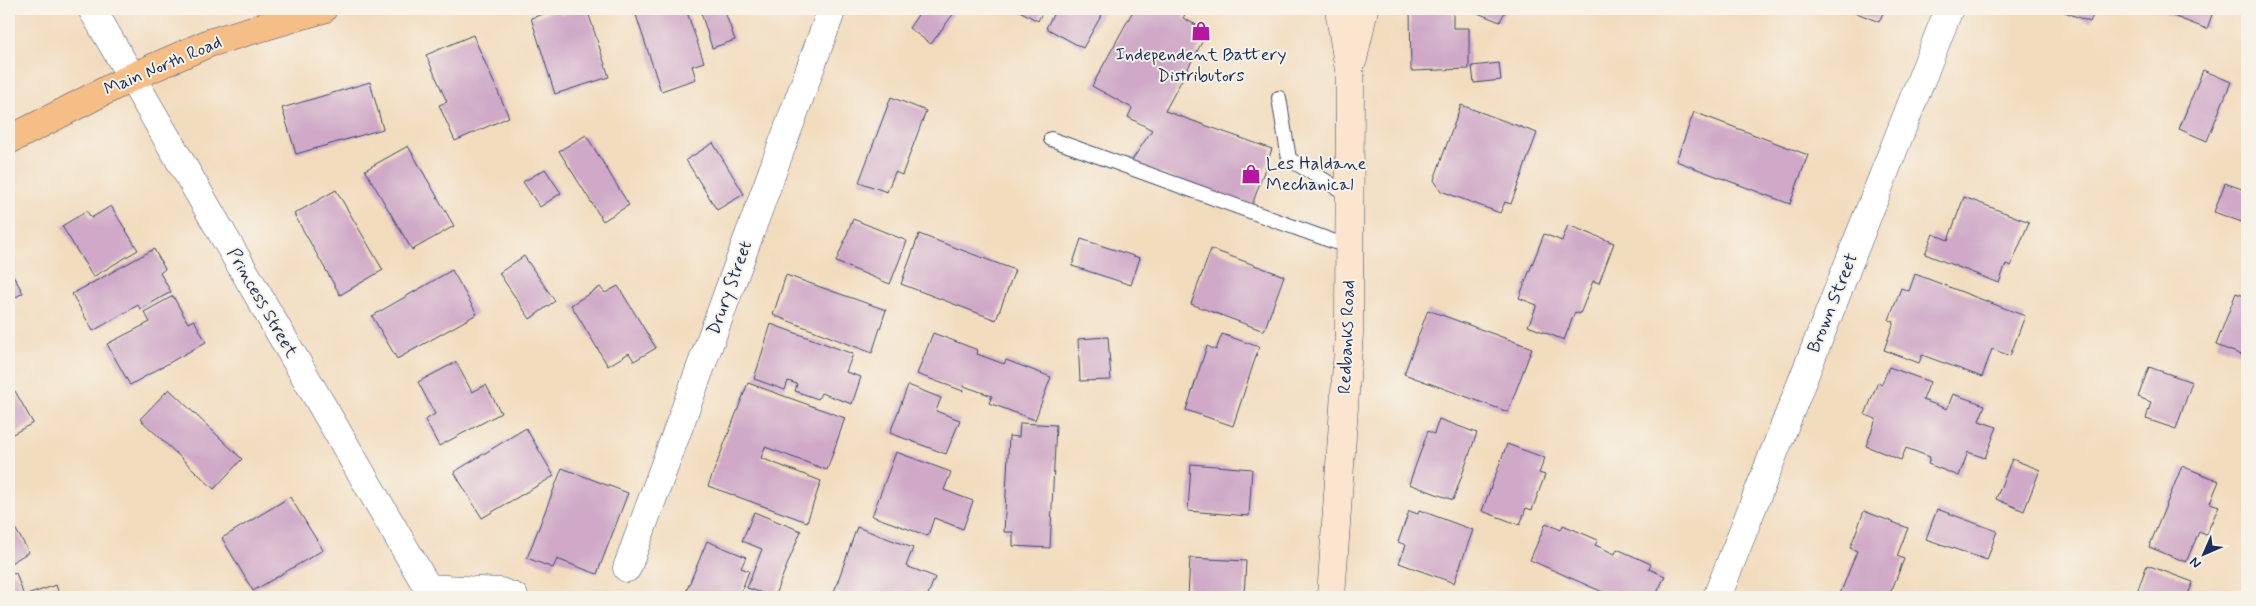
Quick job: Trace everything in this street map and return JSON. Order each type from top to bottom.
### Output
[{"type":"main road","name":"Main North Road","points":[[9,140],[132,77],[209,43],[290,14],[323,9]]},
{"type":"main road","name":"Redbanks Road","points":[[1331,597],[1349,334],[1350,76],[1339,9]]},
{"type":"main road","name":"Redbanks Road","points":[[1350,76],[1364,9]]},
{"type":"street","name":"Princess Street","points":[[92,9],[430,593]]},
{"type":"street","name":"Drury Street","points":[[627,568],[832,9]]},
{"type":"street","name":"Brown Street","points":[[1717,597],[1949,9]]},
{"type":"street","points":[[430,593],[500,592],[514,597]]},
{"type":"lane","points":[[1278,98],[1289,159],[1350,195]]},
{"type":"lane","points":[[1052,139],[1349,247]]},
{"type":"building","points":[[559,9],[561,15],[579,9],[587,9],[609,77],[555,94],[531,18]]},
{"type":"building","points":[[634,9],[686,9],[704,62],[692,66],[696,79],[661,91]]},
{"type":"building","points":[[700,9],[724,9],[735,40],[712,48]]},
{"type":"building","points":[[922,9],[957,9],[931,44],[909,28]]},
{"type":"building","points":[[1016,9],[1044,9],[1038,21]]},
{"type":"building","points":[[1056,9],[1105,9],[1083,48],[1046,28]]},
{"type":"building","points":[[1134,9],[1183,9],[1187,11],[1183,18],[1208,31],[1165,111],[1272,149],[1252,205],[1130,163],[1152,130],[1128,117],[1132,108],[1092,86]]},
{"type":"building","points":[[1410,9],[1453,9],[1453,28],[1469,28],[1469,69],[1411,71]]},
{"type":"building","points":[[1476,9],[1506,9],[1500,22],[1475,12]]},
{"type":"building","points":[[1847,9],[1885,9],[1879,22]]},
{"type":"building","points":[[2057,9],[2096,9],[2090,22]]},
{"type":"building","points":[[2167,9],[2214,9],[2207,29],[2165,13]]},
{"type":"building","points":[[473,35],[509,117],[455,141],[439,105],[447,102],[426,55]]},
{"type":"building","points":[[1499,63],[1501,80],[1474,83],[1472,66]]},
{"type":"building","points":[[2203,70],[2231,82],[2207,141],[2179,129]]},
{"type":"building","points":[[370,82],[383,129],[296,154],[282,108]]},
{"type":"building","points":[[891,97],[926,111],[902,175],[895,172],[887,192],[859,182]]},
{"type":"building","points":[[1461,105],[1537,133],[1511,204],[1505,202],[1500,213],[1441,191],[1434,180]]},
{"type":"building","points":[[1694,112],[1808,155],[1790,204],[1676,161]]},
{"type":"building","points":[[586,135],[629,205],[603,221],[559,151]]},
{"type":"building","points":[[713,143],[744,194],[717,210],[686,160]]},
{"type":"building","points":[[408,146],[454,226],[412,250],[365,170]]},
{"type":"building","points":[[545,169],[561,193],[540,207],[523,182]]},
{"type":"building","points":[[2225,183],[2247,191],[2247,224],[2214,212]]},
{"type":"building","points":[[336,190],[383,270],[340,295],[294,214]]},
{"type":"building","points":[[1964,197],[2029,222],[2011,266],[2006,264],[1999,283],[1925,254],[1933,234],[1948,240]]},
{"type":"building","points":[[111,206],[138,250],[93,277],[62,226],[87,211],[91,218]]},
{"type":"building","points":[[853,219],[907,241],[890,284],[836,262]]},
{"type":"building","points":[[1568,225],[1614,243],[1599,283],[1593,281],[1580,314],[1575,312],[1564,340],[1528,326],[1537,305],[1519,298],[1544,234],[1562,241]]},
{"type":"building","points":[[919,234],[1015,270],[996,320],[901,284]]},
{"type":"building","points":[[1081,239],[1140,258],[1131,285],[1072,266]]},
{"type":"building","points":[[154,249],[165,269],[160,273],[171,292],[140,309],[138,305],[93,331],[72,294]]},
{"type":"building","points":[[1211,249],[1284,276],[1264,331],[1191,304]]},
{"type":"building","points":[[524,256],[555,301],[530,319],[499,273]]},
{"type":"building","points":[[9,268],[23,293],[9,301]]},
{"type":"building","points":[[452,270],[477,314],[397,359],[372,316]]},
{"type":"building","points":[[1915,274],[2025,316],[2010,356],[1992,349],[1982,377],[1922,355],[1919,363],[1884,350],[1894,322],[1889,320],[1901,288],[1909,291]]},
{"type":"building","points":[[786,275],[886,310],[872,353],[773,315]]},
{"type":"building","points":[[618,286],[656,348],[634,361],[629,353],[608,366],[571,305],[600,287],[605,293]]},
{"type":"building","points":[[2236,293],[2247,297],[2247,357],[2216,345]]},
{"type":"building","points":[[173,296],[188,323],[194,320],[206,342],[130,385],[107,344],[150,322],[144,312]]},
{"type":"building","points":[[1428,310],[1532,348],[1508,412],[1404,374]]},
{"type":"building","points":[[771,324],[853,354],[846,372],[861,377],[852,404],[821,393],[818,399],[795,391],[797,384],[788,381],[785,390],[754,379]]},
{"type":"building","points":[[933,333],[978,350],[977,354],[1004,364],[1006,360],[1051,377],[1035,420],[989,403],[992,396],[964,386],[963,391],[917,374]]},
{"type":"building","points":[[1222,334],[1259,347],[1233,426],[1186,410],[1207,346],[1216,350]]},
{"type":"building","points":[[1108,337],[1111,380],[1080,381],[1078,339]]},
{"type":"building","points":[[456,362],[472,392],[486,385],[501,413],[439,446],[425,420],[435,414],[418,382]]},
{"type":"building","points":[[1889,367],[1930,382],[1923,400],[1947,409],[1953,394],[1985,405],[1979,421],[1997,427],[1985,458],[1968,452],[1959,476],[1928,464],[1930,457],[1906,448],[1901,460],[1866,446],[1876,419],[1865,415],[1878,382],[1882,384]]},
{"type":"building","points":[[2149,367],[2192,382],[2176,429],[2146,419],[2151,402],[2138,397]]},
{"type":"building","points":[[748,383],[845,418],[827,470],[765,447],[761,458],[821,481],[807,522],[708,486]]},
{"type":"building","points":[[908,385],[941,398],[936,411],[960,420],[946,454],[890,433]]},
{"type":"building","points":[[169,389],[242,459],[214,489],[140,419]]},
{"type":"building","points":[[15,391],[33,423],[9,436],[9,395]]},
{"type":"building","points":[[1439,419],[1477,433],[1453,500],[1409,484],[1428,431],[1434,434]]},
{"type":"building","points":[[1020,423],[1056,425],[1050,548],[1013,546],[1013,532],[1004,532],[1009,436],[1019,437]]},
{"type":"building","points":[[526,428],[554,476],[482,518],[454,472]]},
{"type":"building","points":[[1507,444],[1545,458],[1539,473],[1545,475],[1532,510],[1526,508],[1520,525],[1482,511]]},
{"type":"building","points":[[896,452],[951,472],[944,490],[973,501],[963,529],[934,518],[928,536],[872,516]]},
{"type":"building","points":[[2012,459],[2040,470],[2024,511],[1996,499]]},
{"type":"building","points":[[1191,464],[1252,469],[1249,516],[1188,511]]},
{"type":"building","points":[[2182,466],[2219,481],[2210,503],[2219,506],[2206,535],[2199,532],[2186,562],[2149,547]]},
{"type":"building","points":[[562,468],[628,493],[597,574],[557,559],[553,568],[527,558]]},
{"type":"building","points":[[290,497],[323,550],[253,591],[222,538]]},
{"type":"building","points":[[1937,509],[1997,531],[1987,560],[1926,539]]},
{"type":"building","points":[[1419,510],[1473,530],[1454,583],[1399,563],[1406,545],[1398,542],[1409,511],[1418,514]]},
{"type":"building","points":[[1864,511],[1908,528],[1897,556],[1904,559],[1889,597],[1848,597],[1840,594],[1857,551],[1850,548]]},
{"type":"building","points":[[754,512],[801,531],[774,597],[747,588],[762,549],[742,541]]},
{"type":"building","points":[[9,518],[29,552],[9,564]]},
{"type":"building","points":[[1546,523],[1561,530],[1563,525],[1598,540],[1595,545],[1615,554],[1617,549],[1651,564],[1649,569],[1665,576],[1655,597],[1614,597],[1530,560]]},
{"type":"building","points":[[857,527],[913,548],[906,566],[935,577],[927,597],[896,595],[895,597],[849,597],[834,592]]},
{"type":"building","points":[[707,541],[746,557],[741,568],[749,571],[739,597],[684,597]]},
{"type":"building","points":[[1190,558],[1246,561],[1244,597],[1188,597]]},
{"type":"building","points":[[2147,565],[2193,582],[2187,597],[2135,597]]},
{"type":"building","points":[[16,573],[24,596],[56,585],[60,597],[9,597],[9,575]]},
{"type":"place","name":"Independent Battery Distributors","points":[[1201,31]]},
{"type":"place","name":"Les Haldane Mechanical","points":[[1251,174]]}]
